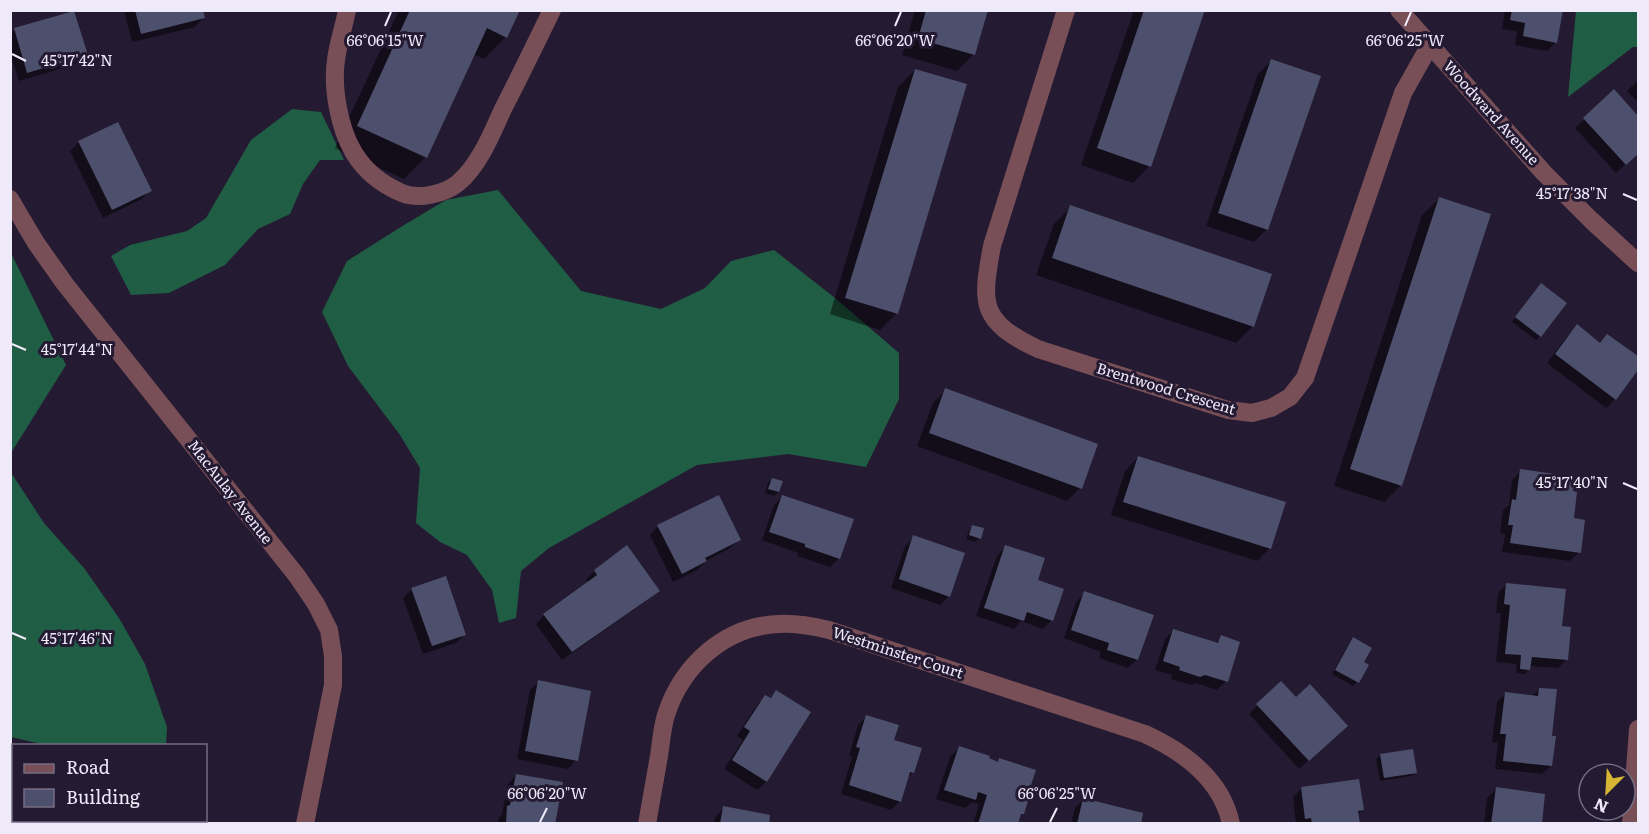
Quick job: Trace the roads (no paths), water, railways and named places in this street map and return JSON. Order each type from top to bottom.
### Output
[{"type":"street","points":[[350,13],[336,61],[335,89],[345,133],[354,153],[370,173],[387,187],[408,196],[427,196],[458,184],[482,152],[552,10]]},
{"type":"street","name":"Brentwood Crescent","points":[[1066,10],[992,246],[986,279],[986,305],[999,325],[1017,339],[1038,349],[1228,411],[1252,413],[1271,408],[1290,397],[1305,378],[1403,93],[1430,45]]},
{"type":"street","name":"Woodward Avenue","points":[[1399,10],[1544,173],[1591,220],[1638,262]]},
{"type":"street","name":"MacAulay Avenue","points":[[10,199],[36,243],[65,284],[297,576],[316,604],[329,630],[333,656],[333,685],[305,824]]},
{"type":"street","name":"Westminster Court","points":[[647,824],[665,718],[681,681],[698,659],[734,634],[754,627],[803,624],[828,630],[1149,736],[1191,761],[1204,773],[1216,786],[1224,801],[1231,824]]},
{"type":"street","points":[[1630,824],[1638,729]]}]
